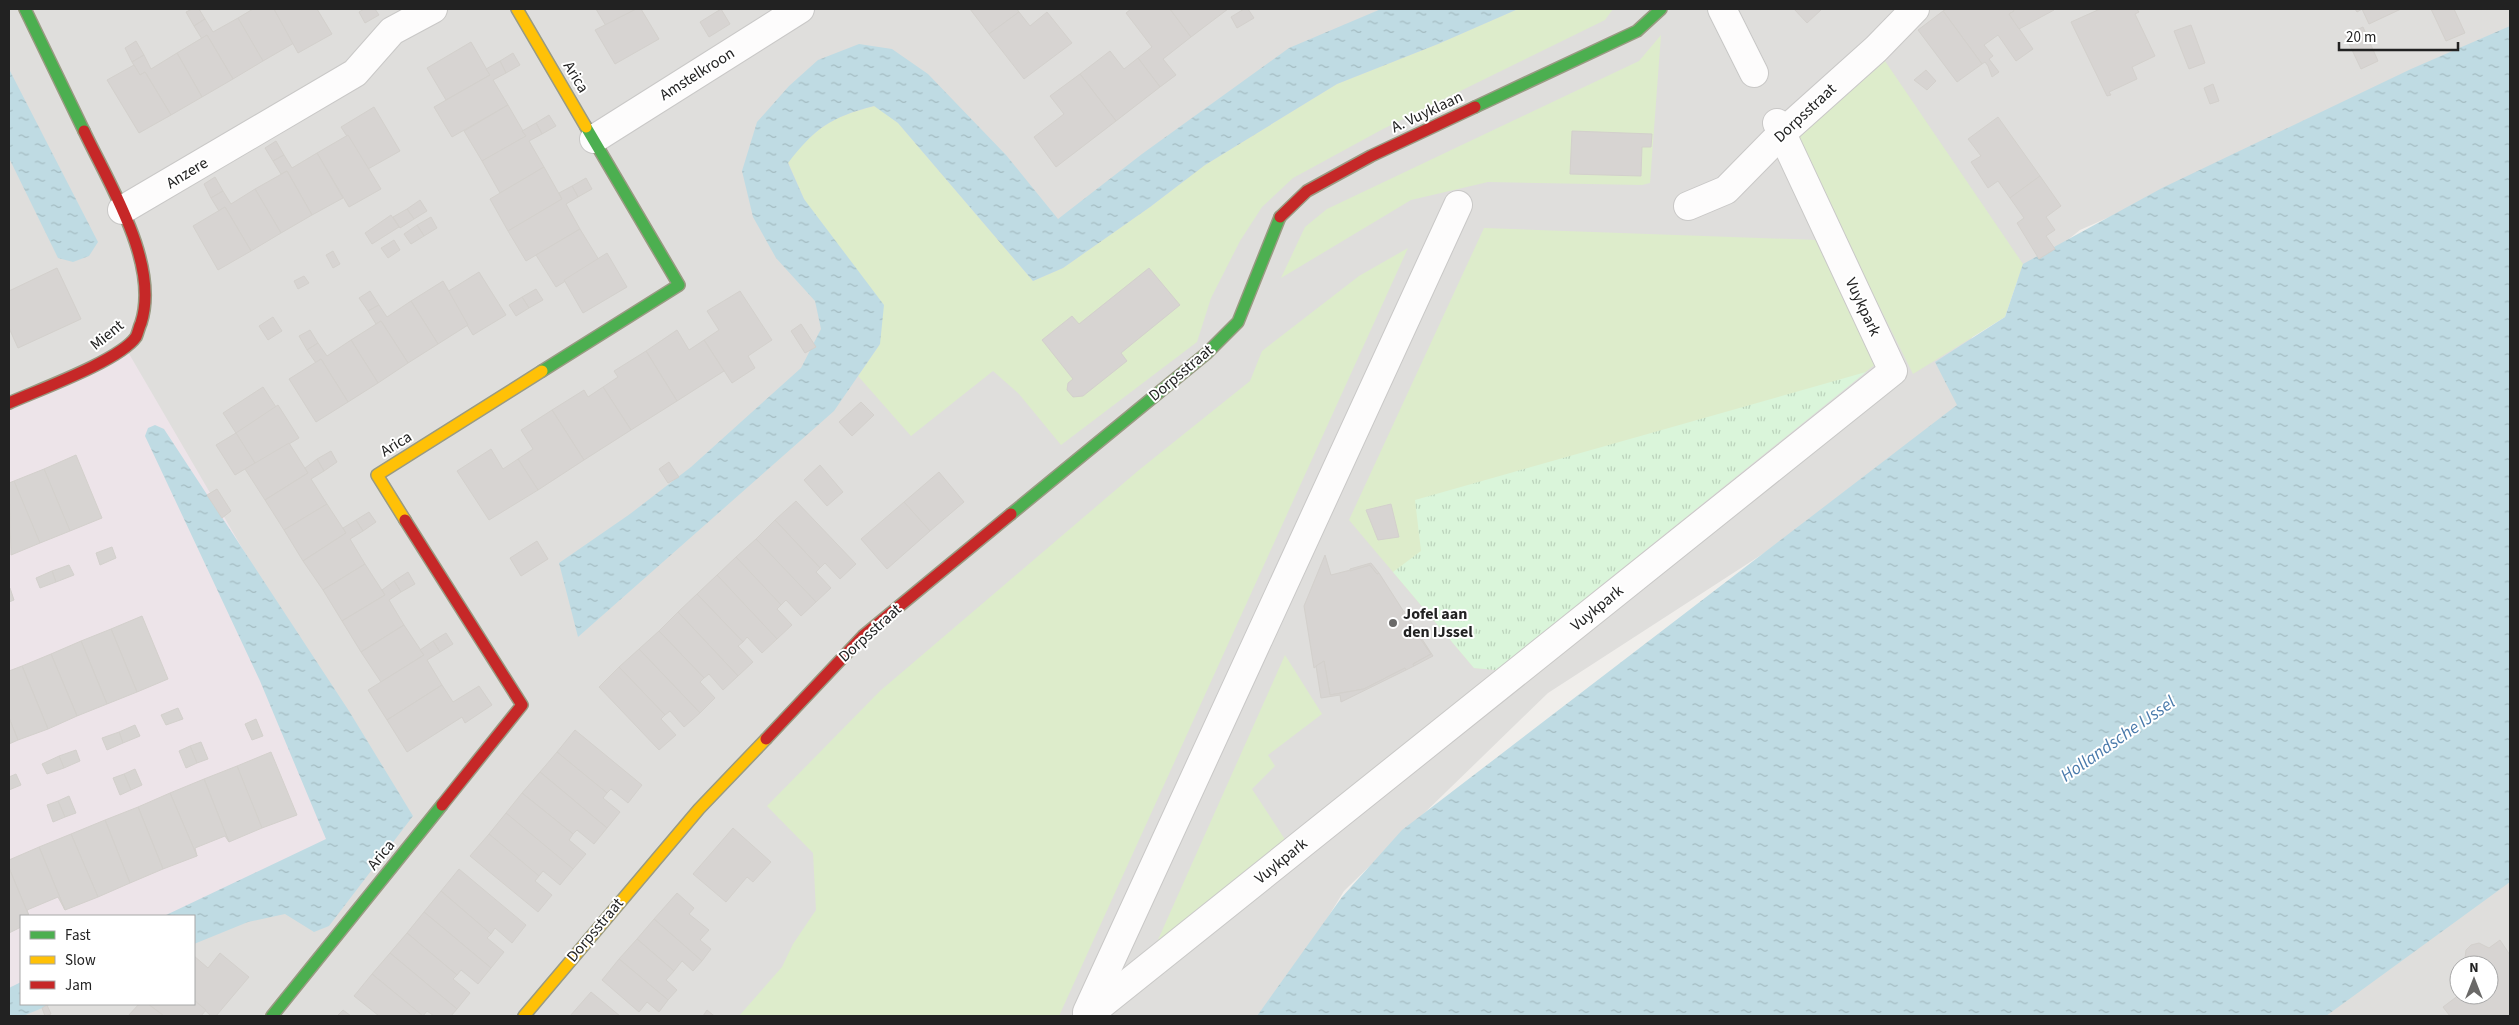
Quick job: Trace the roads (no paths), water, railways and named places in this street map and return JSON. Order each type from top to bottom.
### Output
[{"type":"street","points":[[25,9],[122,210]]},
{"type":"street","name":"Anzere","points":[[122,210],[355,73],[392,31],[433,9]]},
{"type":"street","name":"Arica","points":[[272,1016],[522,705],[377,475],[679,285],[517,9]]},
{"type":"street","name":"Amstelkroon","points":[[594,139],[800,9]]},
{"type":"street","name":"A. Vuyklaan","points":[[1250,289],[1278,219],[1307,191],[1371,156],[1637,31],[1661,9]]},
{"type":"street","points":[[1722,9],[1754,73]]},
{"type":"street","name":"Dorpsstraat","points":[[1688,206],[1726,190],[1779,128],[1876,49],[1915,9]]},
{"type":"street","name":"Vuykpark","points":[[1086,1016],[1893,371],[1779,128]]},
{"type":"street","name":"Vuykpark","points":[[1086,1016],[1458,205]]},
{"type":"street","name":"Mient","points":[[9,403],[107,360],[136,337],[145,309],[144,267],[122,210]]},
{"type":"street","name":"Dorpsstraat","points":[[524,1016],[699,808],[863,636],[1207,353],[1238,322],[1250,289]]},
{"type":"water","points":[[1381,9],[1518,9],[1438,44],[1337,84],[1205,165],[1150,207],[1063,268],[1033,281],[898,123],[874,106],[846,115],[825,125],[816,132],[788,163],[804,199],[884,305],[880,344],[834,411],[578,637],[559,563],[630,514],[691,467],[801,368],[821,329],[815,301],[776,258],[753,217],[742,171],[757,122],[789,86],[818,60],[859,44],[892,49],[928,74],[1006,155],[1058,219],[1142,154],[1289,48]]},
{"type":"water","name":"Hollandsche IJssel","points":[[2510,26],[2510,882],[2326,1016],[1257,1016],[1342,897],[1402,830],[1957,405],[1935,362],[2005,317],[2023,264],[2162,188],[2411,69]]},
{"type":"water","points":[[9,69],[98,242],[89,256],[73,262],[58,258],[9,158]]},
{"type":"water","points":[[155,425],[164,429],[349,711],[413,816],[329,926],[314,932],[285,914],[248,922],[195,944],[195,915],[166,915],[326,839],[260,681],[145,436],[148,428]]},
{"type":"water","points":[[20,982],[20,1005],[50,1005],[23,1016],[9,1016],[9,988]]},
{"type":"place","name":"Jofel aan den IJssel","points":[[1393,623]]}]
